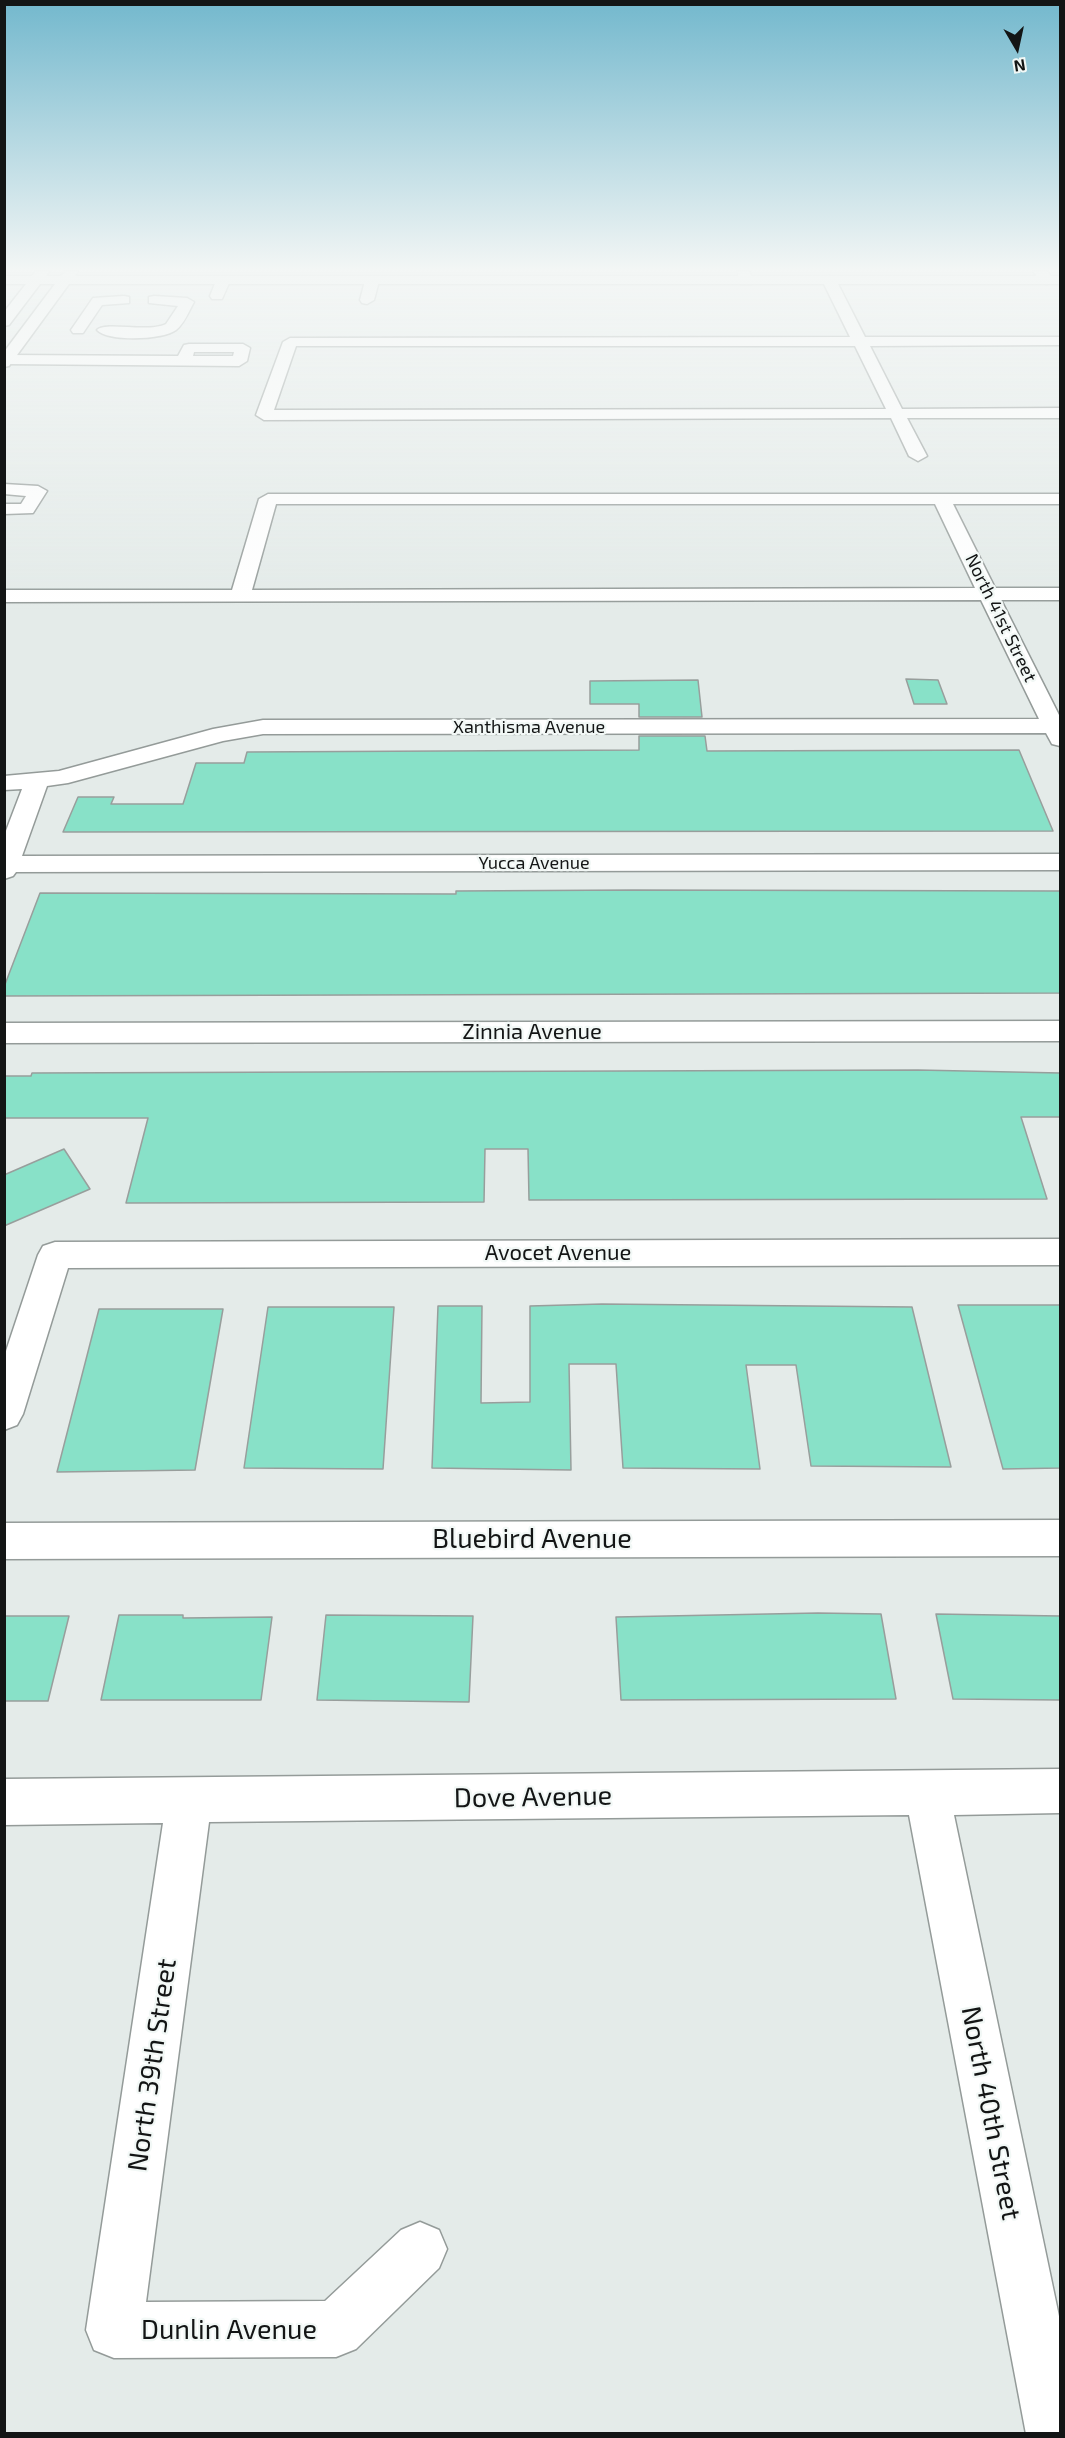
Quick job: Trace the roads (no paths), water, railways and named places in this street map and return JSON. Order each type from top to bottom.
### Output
[{"type":"street","points":[[275,385],[264,415],[1060,413]]},
{"type":"street","points":[[882,385],[918,456]]},
{"type":"street","points":[[4,489],[38,491],[27,509],[4,509]]},
{"type":"street","name":"North 41st Street","points":[[941,499],[1058,730]]},
{"type":"street","points":[[240,597],[268,500],[1060,499]]},
{"type":"street","points":[[7,594],[240,597],[1060,594]]},
{"type":"street","name":"Xanthisma Avenue","points":[[4,783],[37,782],[221,734],[263,727],[1058,730]]},
{"type":"street","points":[[6,868],[37,782]]},
{"type":"street","name":"Yucca Avenue","points":[[6,868],[1060,862]]},
{"type":"street","name":"Zinnia Avenue","points":[[4,1033],[1060,1030]]},
{"type":"street","name":"Avocet Avenue","points":[[4,1414],[55,1255],[1060,1252]]},
{"type":"street","name":"Bluebird Avenue","points":[[4,1541],[1060,1538]]},
{"type":"street","name":"Dove Avenue","points":[[4,1802],[1060,1791]]},
{"type":"street","name":"North 40th Street","points":[[927,1792],[1055,2433]]},
{"type":"street","name":"North 39th Street","points":[[114,2330],[189,1801]]},
{"type":"street","name":"Dunlin Avenue","points":[[114,2330],[336,2329],[420,2249]]}]
